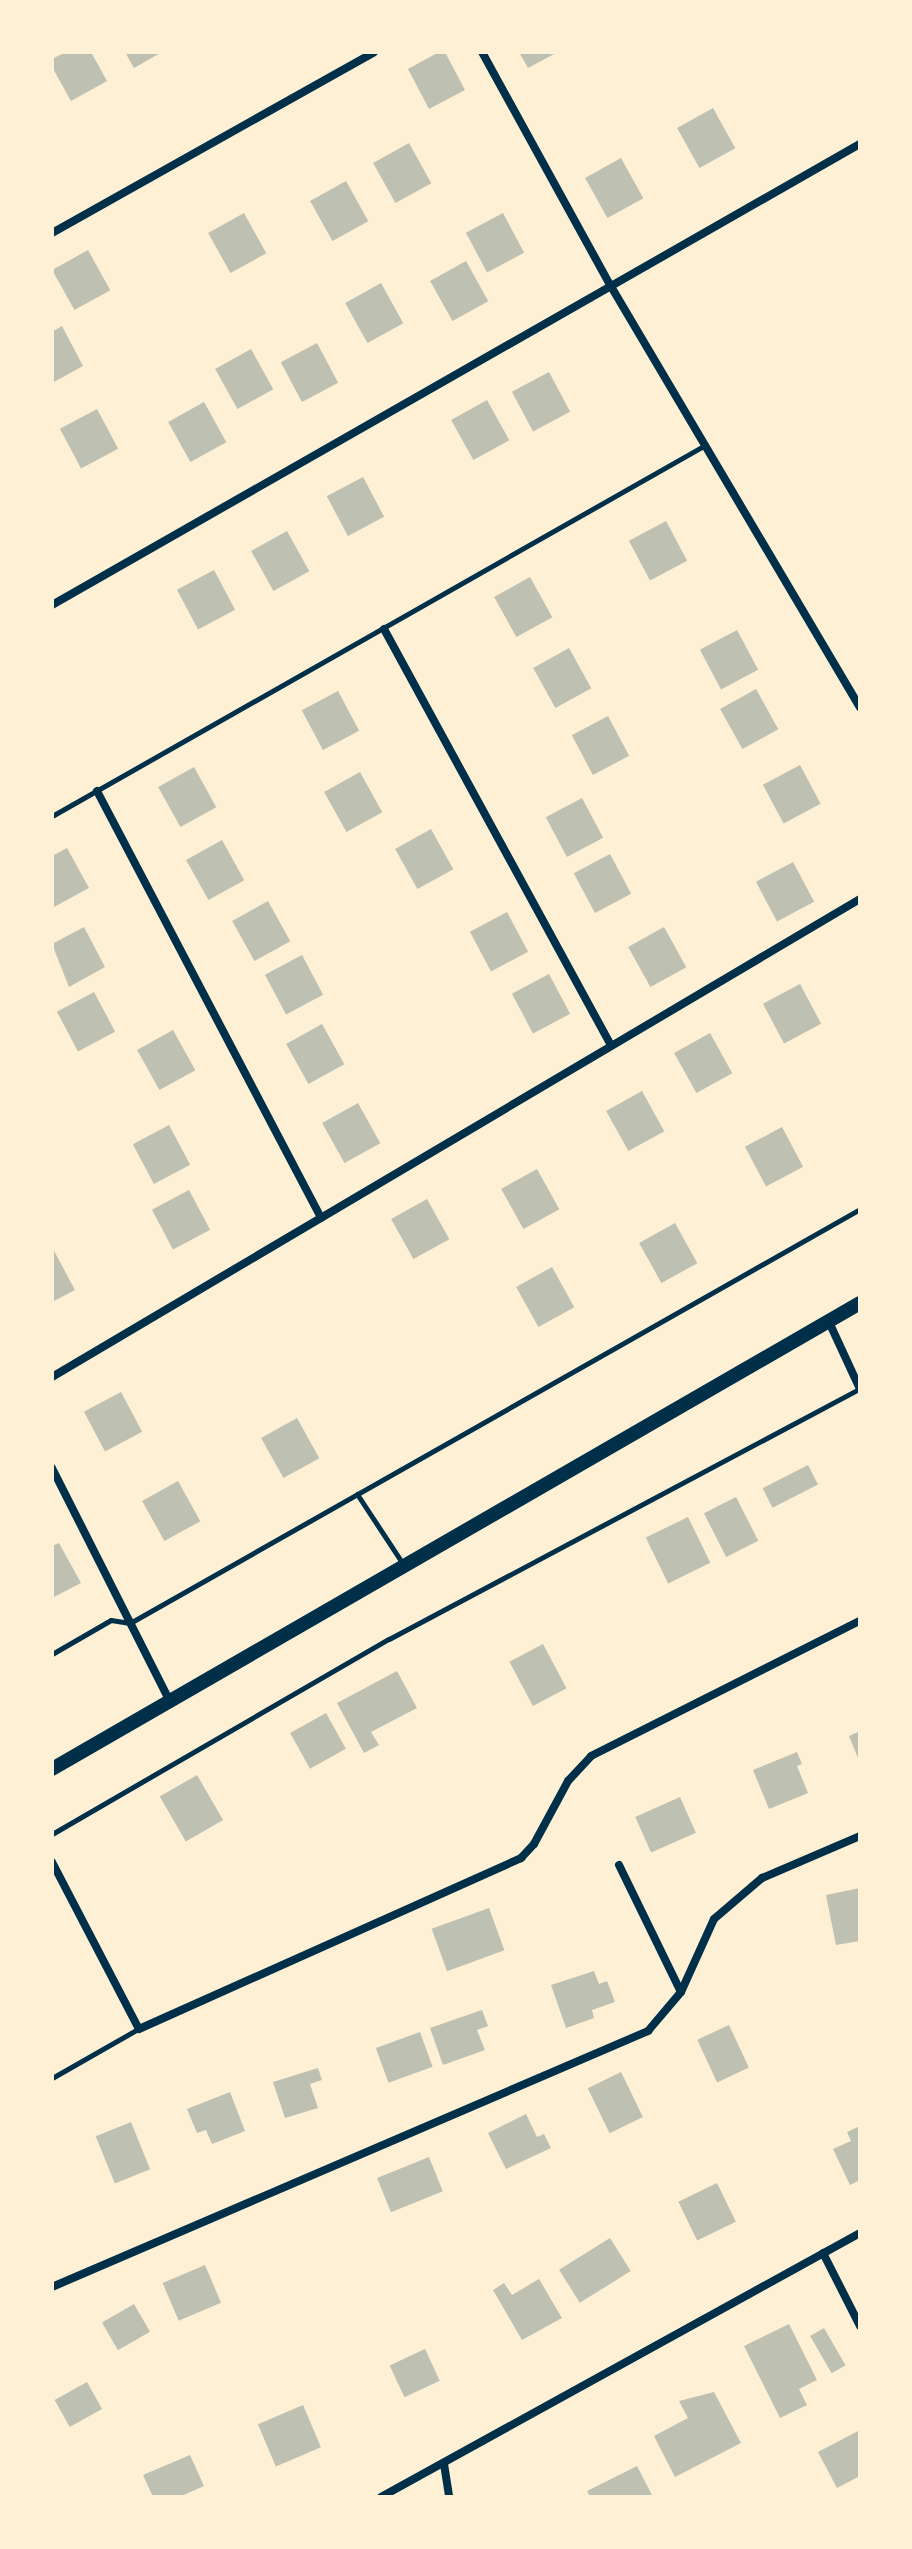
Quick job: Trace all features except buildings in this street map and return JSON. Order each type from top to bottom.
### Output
[{"type":"street","points":[[52,233],[374,52]]},
{"type":"street","points":[[482,52],[609,283],[860,707]]},
{"type":"street","points":[[52,605],[609,283],[860,144]]},
{"type":"street","points":[[384,629],[611,1045]]},
{"type":"street","points":[[97,791],[321,1218]]},
{"type":"street","points":[[52,1377],[860,899]]},
{"type":"street","points":[[52,1769],[406,1568],[860,1303]]},
{"type":"street","points":[[829,1322],[860,1389]]},
{"type":"street","points":[[52,1468],[170,1703]]},
{"type":"street","points":[[52,1862],[139,2029],[521,1858],[568,1781],[591,1756],[860,1621]]},
{"type":"street","points":[[52,2287],[648,2031],[681,1992],[714,1919],[762,1878],[860,1836]]},
{"type":"street","points":[[619,1865],[681,1992]]},
{"type":"street","points":[[381,2497],[860,2233]]},
{"type":"street","points":[[823,2253],[860,2326]]},
{"type":"street","points":[[444,2464],[449,2497]]},
{"type":"lane","points":[[52,816],[705,445]]},
{"type":"lane","points":[[52,1654],[111,1620],[130,1623],[860,1209]]},
{"type":"lane","points":[[52,1834],[389,1639],[860,1389]]},
{"type":"lane","points":[[357,1494],[406,1568]]},
{"type":"lane","points":[[52,2078],[139,2029]]}]
